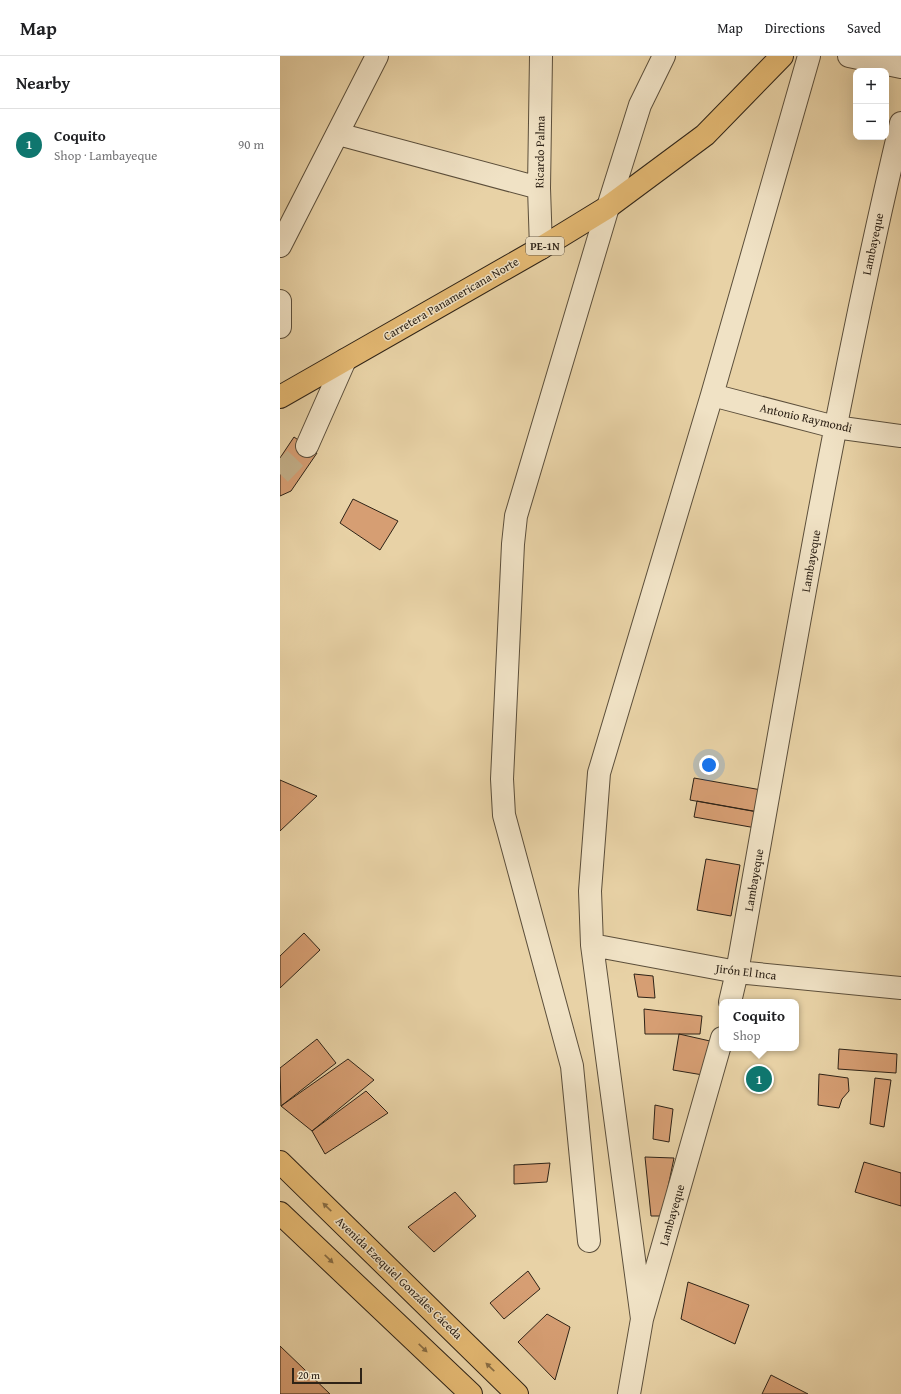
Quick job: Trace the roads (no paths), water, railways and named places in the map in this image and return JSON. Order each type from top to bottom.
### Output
[{"type":"main road","name":"Carretera Panamericana Norte","points":[[280,397],[541,248],[608,207],[705,135],[782,56]]},
{"type":"main road","name":"Avenida Ezequiel Gonzáles Cáceda","points":[[280,1162],[518,1394]]},
{"type":"main road","points":[[280,1213],[471,1394]]},
{"type":"main road","points":[[350,1279],[374,1254]]},
{"type":"street","points":[[280,246],[377,56]]},
{"type":"street","name":"Ricardo Palma","points":[[541,56],[539,188],[541,248]]},
{"type":"street","points":[[589,1241],[572,1066],[504,815],[502,779],[513,544],[516,516],[608,207],[640,105],[664,56]]},
{"type":"street","points":[[642,1319],[592,946],[590,891],[599,773],[712,395],[809,56]]},
{"type":"street","points":[[849,56],[901,67]]},
{"type":"street","name":"Lambayeque","points":[[731,999],[737,972],[834,427],[881,207],[901,123]]},
{"type":"street","points":[[338,134],[539,188]]},
{"type":"street","points":[[280,301],[280,327]]},
{"type":"street","points":[[307,446],[345,360]]},
{"type":"street","name":"Antonio Raymondi","points":[[712,395],[834,427],[901,436]]},
{"type":"street","name":"Jirón El Inca","points":[[592,946],[737,972],[901,988]]},
{"type":"street","name":"Lambayeque","points":[[629,1394],[642,1319],[719,1049]]},
{"type":"tunnel","points":[[280,474],[307,446]]},
{"type":"place","name":"Coquito","points":[[759,1079]]}]
